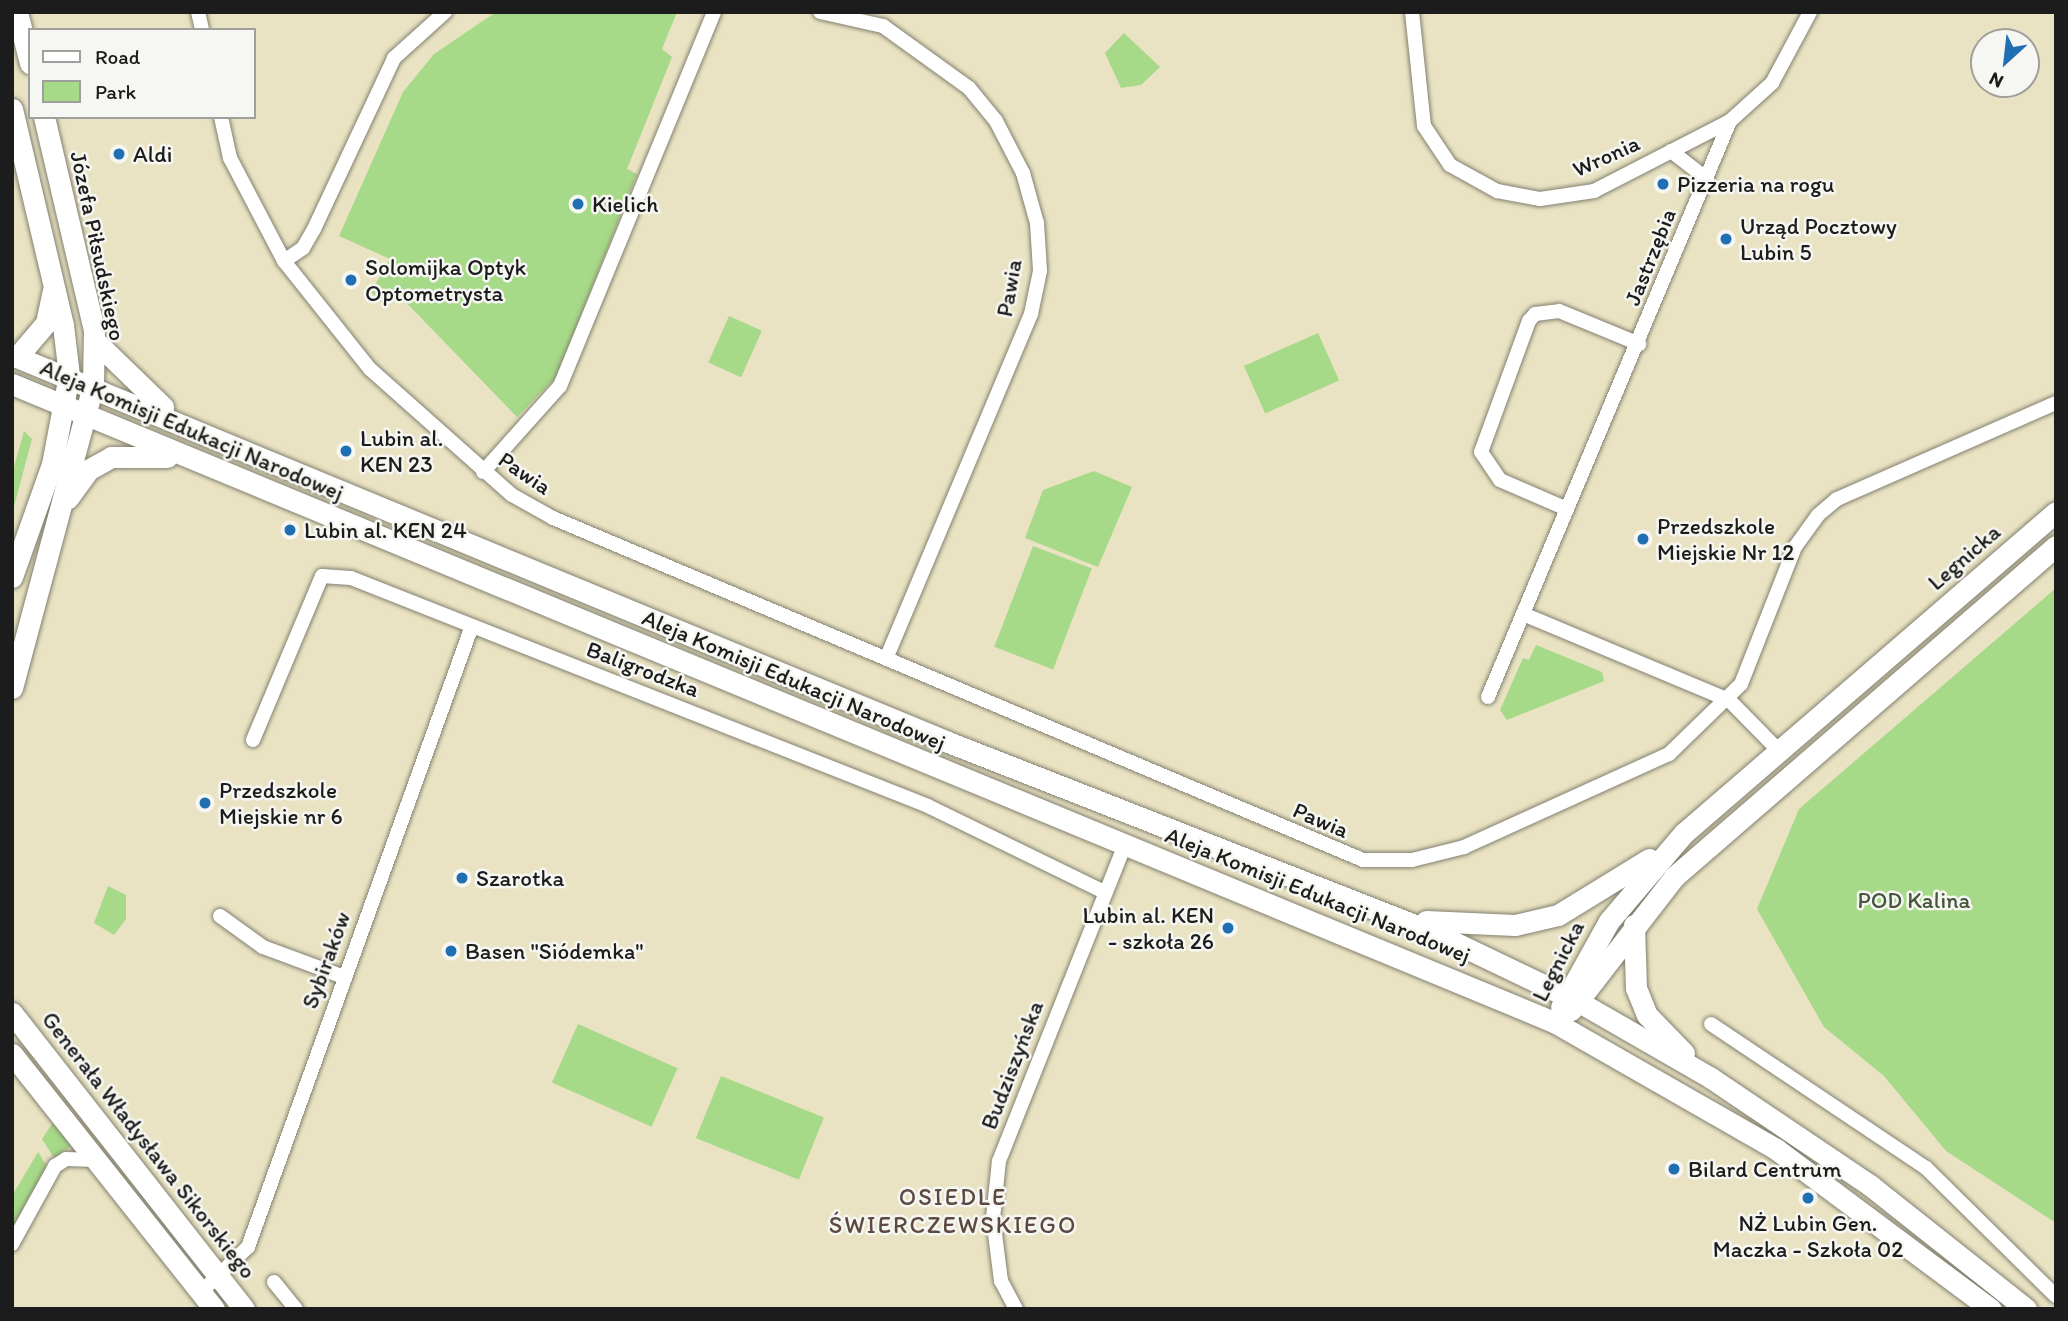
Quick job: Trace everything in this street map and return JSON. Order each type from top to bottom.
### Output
[{"type":"main road","points":[[17,12],[28,55]]},
{"type":"main road","points":[[12,109],[54,282],[75,410],[61,512],[12,688]]},
{"type":"main road","name":"Józefa Piłsudskiego","points":[[44,119],[95,341],[93,385],[75,410]]},
{"type":"main road","points":[[14,356],[46,323],[54,282]]},
{"type":"main road","points":[[95,341],[147,395],[194,427]]},
{"type":"main road","name":"Aleja Komisji Edukacji Narodowej","points":[[14,356],[69,375],[923,731],[1396,914]]},
{"type":"main road","name":"Aleja Komisji Edukacji Narodowej","points":[[12,384],[1556,1023],[1776,1149],[1991,1309]]},
{"type":"main road","points":[[12,577],[75,410]]},
{"type":"main road","points":[[61,512],[88,470],[111,457],[137,452],[197,461]]},
{"type":"main road","name":"Legnicka","points":[[1572,999],[1609,920],[1684,833],[1781,753],[2056,512]]},
{"type":"main road","name":"Legnicka","points":[[1556,1023],[1634,922],[1675,876],[2056,547]]},
{"type":"main road","points":[[1396,914],[1472,927],[1558,915],[1612,887],[1684,833]]},
{"type":"main road","points":[[1396,914],[1572,999],[1712,1078],[1871,1186],[2026,1309]]},
{"type":"main road","points":[[1634,922],[1633,976],[1647,1015],[1712,1078]]},
{"type":"main road","name":"Generała Władysława Sikorskiego","points":[[12,1013],[244,1309]]},
{"type":"main road","points":[[12,1054],[214,1309]]},
{"type":"street","points":[[284,261],[303,248],[314,229],[394,58],[445,12]]},
{"type":"street","points":[[483,472],[560,386],[714,12]]},
{"type":"street","name":"Pawia","points":[[820,12],[883,26],[935,58],[996,121],[1023,173],[1037,223],[1035,304],[982,441],[887,657]]},
{"type":"street","name":"Wronia","points":[[1412,12],[1424,125],[1439,154],[1465,176],[1511,195],[1555,198],[1594,191],[1730,121]]},
{"type":"street","name":"Jastrzębia","points":[[1488,697],[1639,344],[1730,121],[1772,83],[1810,12]]},
{"type":"street","name":"Pawia","points":[[221,119],[230,158],[284,261],[370,369],[483,472],[553,518],[887,657],[1342,854],[1374,862],[1446,853],[1559,808],[1669,754],[1729,701]]},
{"type":"street","points":[[1671,151],[1707,179]]},
{"type":"street","name":"Jastrzębia","points":[[1567,509],[1500,480],[1480,452],[1529,321],[1535,314],[1559,311],[1639,344]]},
{"type":"street","points":[[1729,701],[1795,547],[1818,515],[1837,499],[2056,402]]},
{"type":"street","name":"Baligrodzka","points":[[253,740],[322,576],[351,578],[928,806],[1104,892]]},
{"type":"street","points":[[1523,614],[1729,701],[1781,753]]},
{"type":"street","name":"Sybiraków","points":[[201,1292],[219,1278],[248,1247],[472,626]]},
{"type":"street","name":"Budziszyńska","points":[[1016,1309],[1001,1281],[993,1218],[999,1161],[1125,845]]},
{"type":"street","points":[[220,916],[263,947],[344,977]]},
{"type":"street","points":[[1711,1024],[1926,1168],[2056,1296]]},
{"type":"street","points":[[12,1244],[55,1167],[66,1159],[96,1160]]},
{"type":"street","points":[[274,1282],[296,1309]]},
{"type":"green space","points":[[496,12],[677,12],[662,49],[672,57],[627,169],[637,174],[557,376],[517,417],[396,292],[383,304],[371,292],[390,259],[339,236],[403,92],[434,54]]},
{"type":"green space","points":[[1124,33],[1160,67],[1141,85],[1121,88],[1105,53]]},
{"type":"green space","points":[[729,316],[762,331],[741,377],[708,363]]},
{"type":"green space","points":[[1318,333],[1339,381],[1265,413],[1244,366]]},
{"type":"green space","points":[[24,431],[32,439],[12,514],[12,474]]},
{"type":"green space","points":[[1094,471],[1132,487],[1098,567],[1025,538],[1043,490]]},
{"type":"green space","points":[[1033,546],[1092,569],[1053,669],[994,647]]},
{"type":"green space","name":"POD Kalina","points":[[2056,588],[2056,1223],[1946,1151],[1884,1076],[1824,1027],[1757,909],[1799,809]]},
{"type":"green space","points":[[1536,645],[1602,672],[1604,681],[1507,720],[1500,710],[1523,658],[1529,660]]},
{"type":"green space","points":[[108,886],[126,895],[126,919],[114,935],[94,923]]},
{"type":"green space","points":[[578,1024],[678,1068],[652,1127],[552,1082]]},
{"type":"green space","points":[[721,1076],[824,1118],[799,1180],[696,1138]]},
{"type":"green space","points":[[54,1121],[73,1145],[54,1158],[42,1139]]},
{"type":"green space","points":[[38,1152],[48,1168],[12,1232],[12,1196]]},
{"type":"place","name":"Aldi","points":[[119,154]]},
{"type":"place","name":"Pizzeria na rogu","points":[[1663,184]]},
{"type":"place","name":"Kielich","points":[[578,204]]},
{"type":"place","name":"Urząd Pocztowy Lubin 5","points":[[1726,239]]},
{"type":"place","name":"Solomijka Optyk Optometrysta","points":[[351,280]]},
{"type":"place","name":"Lubin al. KEN 23","points":[[346,451]]},
{"type":"place","name":"Lubin al. KEN 24","points":[[290,530]]},
{"type":"place","name":"Przedszkole Miejskie Nr 12","points":[[1643,539]]},
{"type":"place","name":"Przedszkole Miejskie nr 6","points":[[205,803]]},
{"type":"place","name":"Szarotka","points":[[462,878]]},
{"type":"place","name":"Lubin al. KEN - szkoła 26","points":[[1228,928]]},
{"type":"place","name":"Basen \"Siódemka\"","points":[[451,951]]},
{"type":"place","name":"Bilard Centrum","points":[[1674,1169]]},
{"type":"place","name":"NŻ Lubin Gen. Maczka - Szkoła 02","points":[[1808,1198]]},
{"type":"district","name":"OSIEDLE ŚWIERCZEWSKIEGO","points":[[953,1211]]}]
